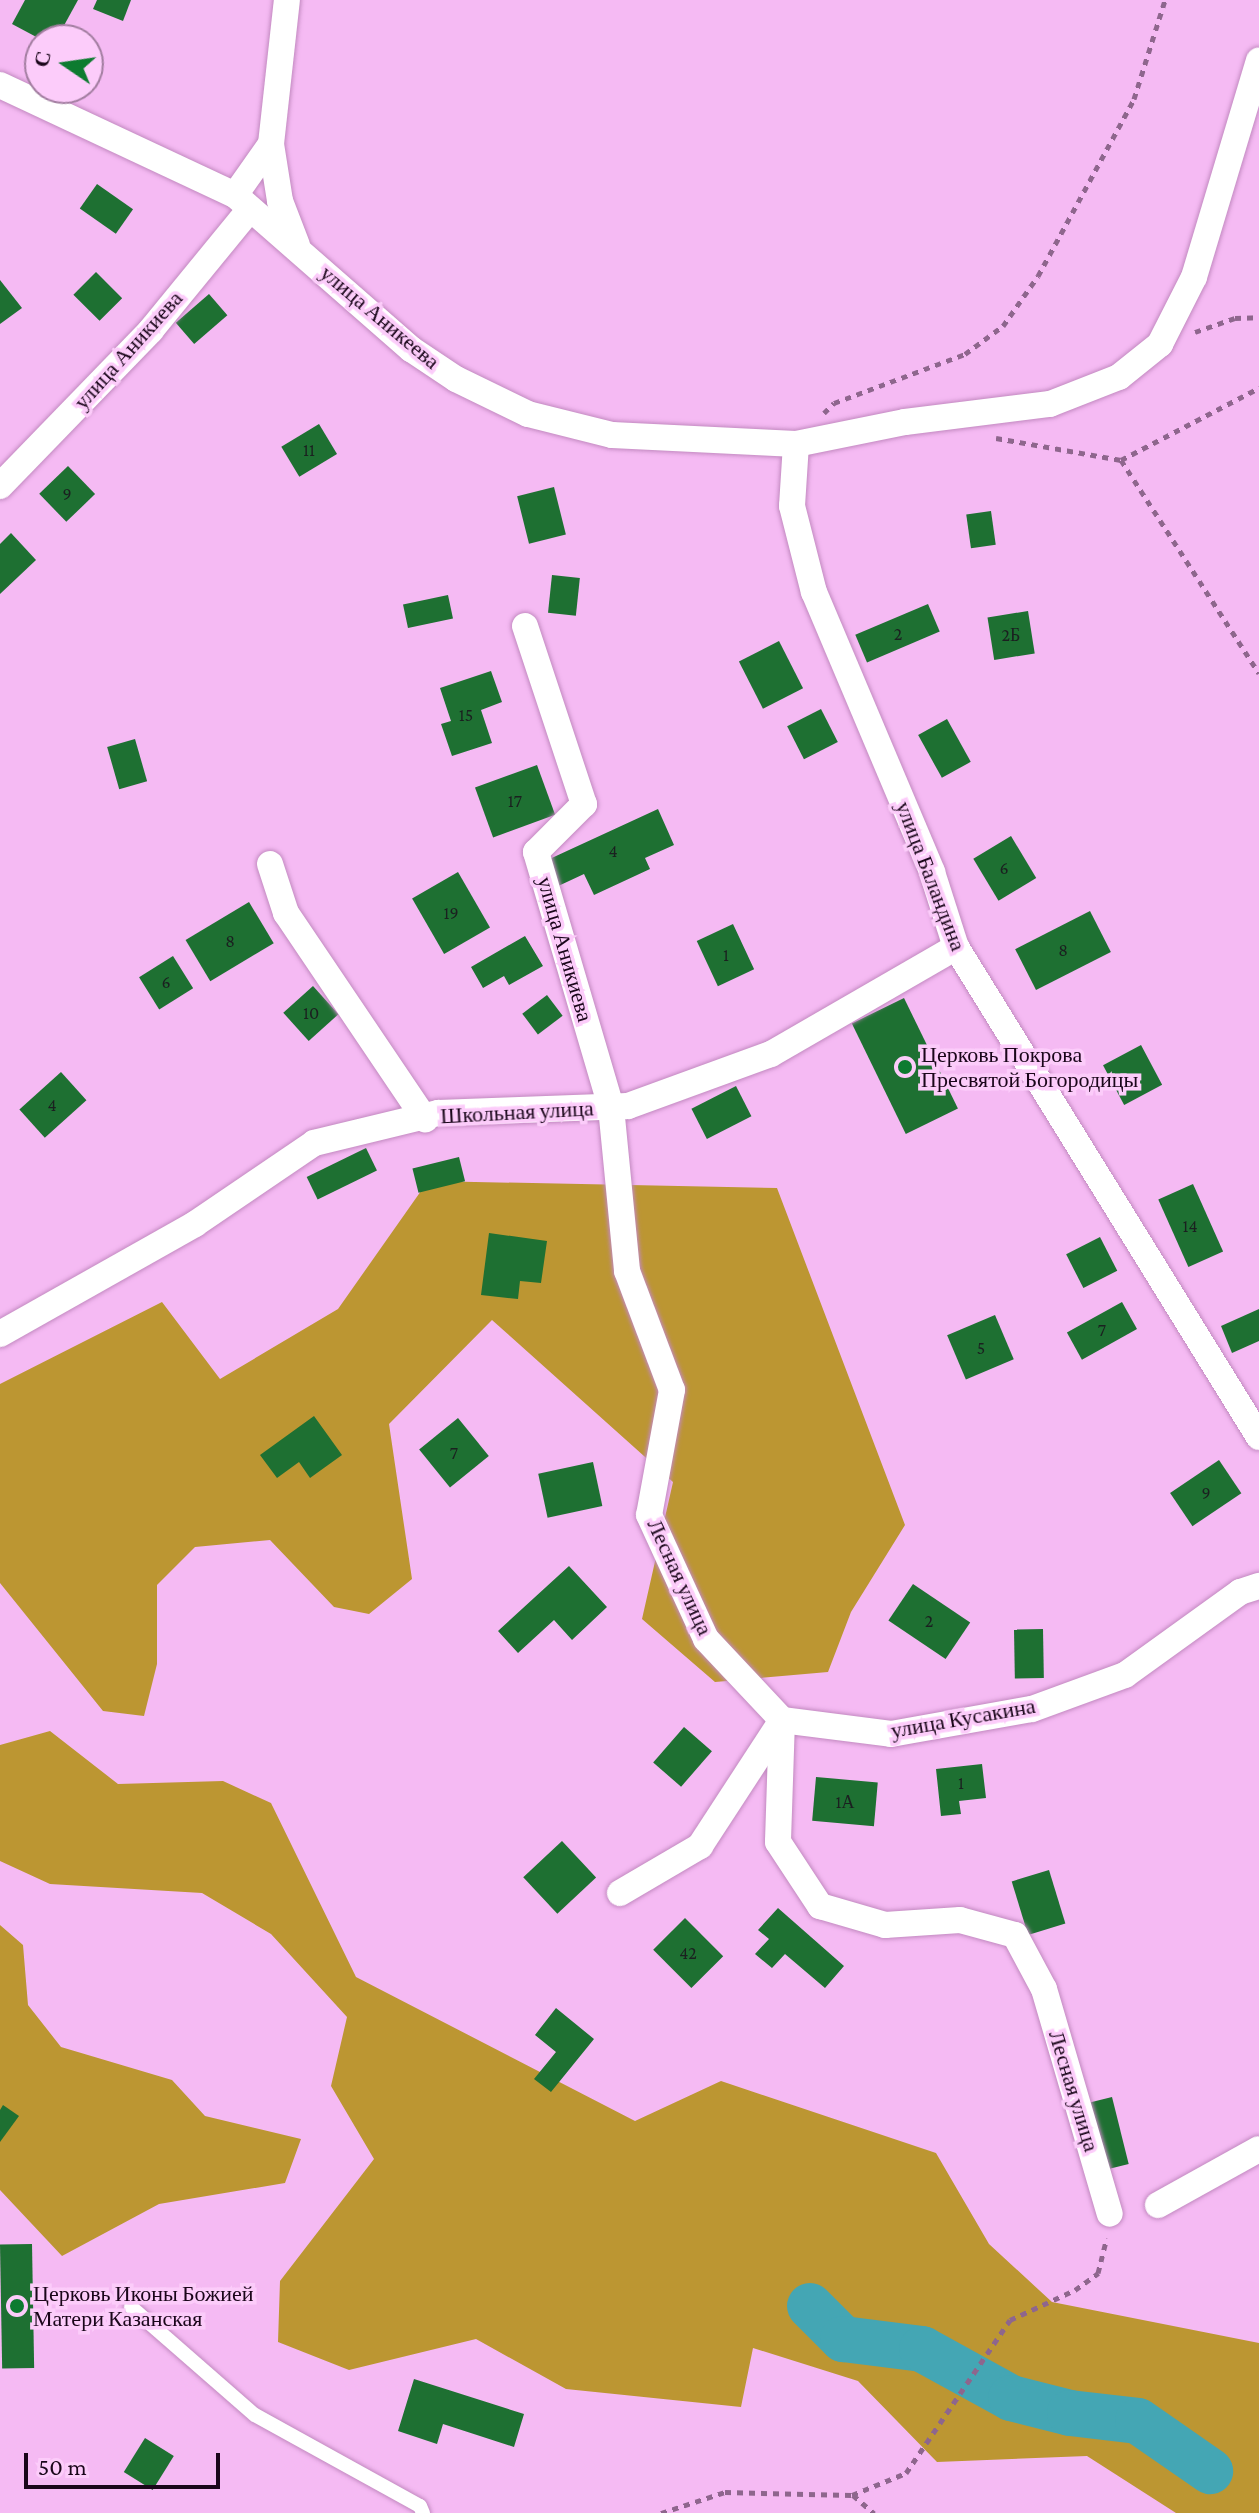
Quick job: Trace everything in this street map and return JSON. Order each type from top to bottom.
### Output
[{"type":"street","points":[[287,0],[271,144],[280,201],[299,249]]},
{"type":"street","points":[[1160,344],[1194,277],[1259,61]]},
{"type":"street","name":"улица Аникеева","points":[[0,85],[243,202],[411,349],[456,379],[528,414],[612,435],[796,444],[905,422],[1050,404],[1119,377],[1160,344]]},
{"type":"street","name":"улица Аникиева","points":[[0,486],[151,330],[243,202],[271,144]]},
{"type":"street","name":"улица Баландина","points":[[796,444],[792,506],[814,592],[932,872],[956,947],[1259,1437]]},
{"type":"street","name":"улица Аникиева","points":[[525,626],[584,804],[536,852],[611,1107]]},
{"type":"street","points":[[270,864],[286,913],[425,1119]]},
{"type":"street","name":"Школьная улица","points":[[0,1334],[195,1224],[314,1143],[425,1119],[438,1113],[628,1106],[771,1054],[956,947]]},
{"type":"street","name":"Лесная улица","points":[[611,1107],[627,1271],[672,1390],[649,1515],[706,1639],[782,1720],[778,1842],[820,1906],[885,1925],[960,1920],[1015,1935],[1044,1989],[1110,2214]]},
{"type":"street","name":"улица Кусакина","points":[[782,1720],[891,1734],[1032,1709],[1125,1675],[1240,1592],[1259,1586]]},
{"type":"street","points":[[620,1893],[700,1846],[782,1720]]},
{"type":"street","points":[[1158,2205],[1259,2149]]},
{"type":"lane","points":[[131,2307],[255,2415],[420,2506],[423,2513]]},
{"type":"path","points":[[796,444],[834,403],[965,354],[1003,326],[1038,276],[1134,99],[1165,0]]},
{"type":"path","points":[[1160,344],[1235,318],[1259,317]]},
{"type":"path","points":[[982,436],[1121,460],[1259,388]]},
{"type":"path","points":[[1121,460],[1259,673]]},
{"type":"path","points":[[661,2513],[725,2492],[852,2495],[906,2473],[1010,2320],[1075,2290],[1098,2273],[1110,2214]]},
{"type":"path","points":[[852,2495],[874,2513]]},
{"type":"shaded area","points":[[428,1181],[777,1188],[905,1525],[851,1612],[828,1672],[715,1682],[642,1619],[673,1482],[492,1320],[389,1424],[412,1579],[369,1614],[334,1607],[270,1540],[195,1547],[157,1585],[157,1664],[144,1716],[103,1711],[0,1583],[0,1384],[162,1302],[220,1379],[338,1309]]},
{"type":"shaded area","points":[[50,1731],[118,1784],[223,1781],[271,1803],[356,1977],[635,2121],[721,2081],[936,2153],[989,2244],[1052,2302],[1259,2343],[1259,2513],[1176,2513],[1087,2456],[937,2462],[858,2381],[753,2348],[741,2407],[566,2389],[476,2339],[349,2370],[278,2342],[280,2281],[374,2159],[331,2086],[347,2017],[271,1934],[202,1893],[50,1884],[0,1861],[0,1745]]},
{"type":"shaded area","points":[[0,1925],[23,1945],[28,2005],[61,2047],[172,2080],[205,2116],[301,2139],[285,2183],[159,2204],[62,2256],[0,2190]]},
{"type":"building","points":[[25,0],[78,0],[65,24],[24,24],[24,30],[12,24]]},
{"type":"building","points":[[97,0],[131,0],[123,21],[93,9]]},
{"type":"building","points":[[97,184],[133,209],[116,234],[80,209]]},
{"type":"building","points":[[96,272],[122,298],[100,321],[73,295]]},
{"type":"building","points":[[0,280],[22,308],[0,324]]},
{"type":"building","points":[[209,294],[227,315],[194,344],[176,323]]},
{"type":"building","points":[[319,424],[337,454],[299,477],[281,447]]},
{"type":"building","points":[[68,466],[95,494],[66,522],[39,494]]},
{"type":"building","points":[[554,487],[566,535],[529,544],[517,496]]},
{"type":"building","points":[[991,511],[996,545],[971,548],[966,514]]},
{"type":"building","points":[[11,533],[36,560],[0,594],[0,544]]},
{"type":"building","points":[[552,575],[580,578],[576,616],[548,613]]},
{"type":"building","points":[[448,595],[453,618],[408,628],[403,605]]},
{"type":"building","points":[[928,604],[940,632],[867,662],[855,635]]},
{"type":"building","points":[[1028,611],[1035,653],[994,660],[988,617]]},
{"type":"building","points":[[779,641],[803,688],[763,709],[739,661]]},
{"type":"building","points":[[491,671],[502,702],[481,710],[492,743],[452,756],[441,724],[451,721],[440,688]]},
{"type":"building","points":[[821,709],[838,742],[804,759],[787,726]]},
{"type":"building","points":[[947,719],[971,762],[942,778],[918,735]]},
{"type":"building","points":[[135,739],[147,781],[119,789],[107,747]]},
{"type":"building","points":[[537,765],[555,815],[493,837],[475,788]]},
{"type":"building","points":[[658,809],[674,845],[645,858],[650,869],[594,895],[584,874],[554,888],[543,862]]},
{"type":"building","points":[[1011,836],[1036,878],[999,901],[973,859]]},
{"type":"building","points":[[458,872],[490,927],[444,954],[412,898]]},
{"type":"building","points":[[249,902],[274,943],[210,981],[186,940]]},
{"type":"building","points":[[1090,911],[1111,952],[1036,990],[1015,949]]},
{"type":"building","points":[[733,924],[754,969],[718,986],[697,941]]},
{"type":"building","points":[[525,936],[543,966],[509,985],[504,976],[483,988],[471,967]]},
{"type":"building","points":[[173,956],[193,988],[159,1009],[139,977]]},
{"type":"building","points":[[313,986],[338,1014],[309,1041],[283,1013]]},
{"type":"building","points":[[547,995],[563,1016],[538,1034],[522,1014]]},
{"type":"building","name":"Церковь Покрова Пресвятой Богородицы","points":[[904,998],[958,1109],[906,1134],[852,1023]]},
{"type":"building","points":[[1141,1045],[1162,1085],[1124,1105],[1103,1065]]},
{"type":"building","points":[[61,1072],[86,1100],[45,1138],[19,1109]]},
{"type":"building","points":[[736,1086],[751,1116],[707,1139],[691,1109]]},
{"type":"building","points":[[366,1148],[377,1170],[318,1199],[307,1177]]},
{"type":"building","points":[[459,1157],[465,1181],[418,1193],[412,1169]]},
{"type":"building","points":[[1193,1184],[1223,1252],[1188,1267],[1158,1199]]},
{"type":"building","points":[[489,1233],[547,1241],[541,1283],[520,1281],[518,1299],[481,1295]]},
{"type":"building","points":[[1100,1237],[1117,1271],[1083,1288],[1066,1254]]},
{"type":"building","points":[[1122,1302],[1137,1329],[1082,1360],[1067,1333]]},
{"type":"building","points":[[1259,1309],[1259,1341],[1232,1353],[1221,1326]]},
{"type":"building","points":[[995,1315],[1014,1359],[966,1380],[947,1335]]},
{"type":"building","points":[[314,1416],[342,1455],[310,1478],[299,1462],[277,1478],[260,1455]]},
{"type":"building","points":[[458,1418],[489,1456],[450,1488],[419,1449]]},
{"type":"building","points":[[1219,1460],[1241,1493],[1192,1526],[1170,1493]]},
{"type":"building","points":[[593,1462],[602,1506],[548,1518],[538,1474]]},
{"type":"building","points":[[569,1566],[607,1607],[572,1640],[554,1620],[518,1653],[498,1631]]},
{"type":"building","points":[[913,1584],[970,1623],[946,1659],[888,1620]]},
{"type":"building","points":[[1043,1629],[1044,1678],[1015,1678],[1014,1630]]},
{"type":"building","points":[[684,1727],[712,1751],[681,1787],[653,1762]]},
{"type":"building","points":[[982,1764],[986,1798],[959,1801],[961,1814],[941,1816],[936,1769]]},
{"type":"building","points":[[816,1777],[878,1782],[874,1826],[812,1821]]},
{"type":"building","points":[[562,1841],[596,1878],[557,1914],[523,1877]]},
{"type":"building","points":[[1049,1870],[1065,1924],[1028,1935],[1012,1881]]},
{"type":"building","points":[[778,1908],[844,1966],[825,1988],[785,1954],[772,1968],[755,1954],[769,1939],[758,1930]]},
{"type":"building","points":[[685,1918],[723,1956],[691,1988],[653,1950]]},
{"type":"building","points":[[556,2008],[594,2039],[551,2092],[534,2079],[556,2052],[535,2035]]},
{"type":"building","points":[[1112,2097],[1129,2164],[1101,2171],[1084,2104]]},
{"type":"building","points":[[3,2105],[19,2116],[0,2142],[0,2110]]},
{"type":"building","name":"Церковь Иконы Божией Матери Казанская","points":[[32,2244],[34,2368],[2,2369],[0,2245]]},
{"type":"building","points":[[414,2379],[524,2414],[514,2447],[443,2424],[437,2444],[398,2431]]},
{"type":"building","points":[[145,2438],[174,2456],[153,2490],[124,2472]]},
{"type":"waterway","points":[[810,2306],[843,2339],[922,2349],[1011,2398],[1070,2413],[1138,2421],[1210,2471]]},
{"type":"place","name":"Церковь Покрова Пресвятой Богородицы","points":[[905,1067]]},
{"type":"place","name":"Церковь Иконы Божией Матери Казанская","points":[[17,2306]]}]
